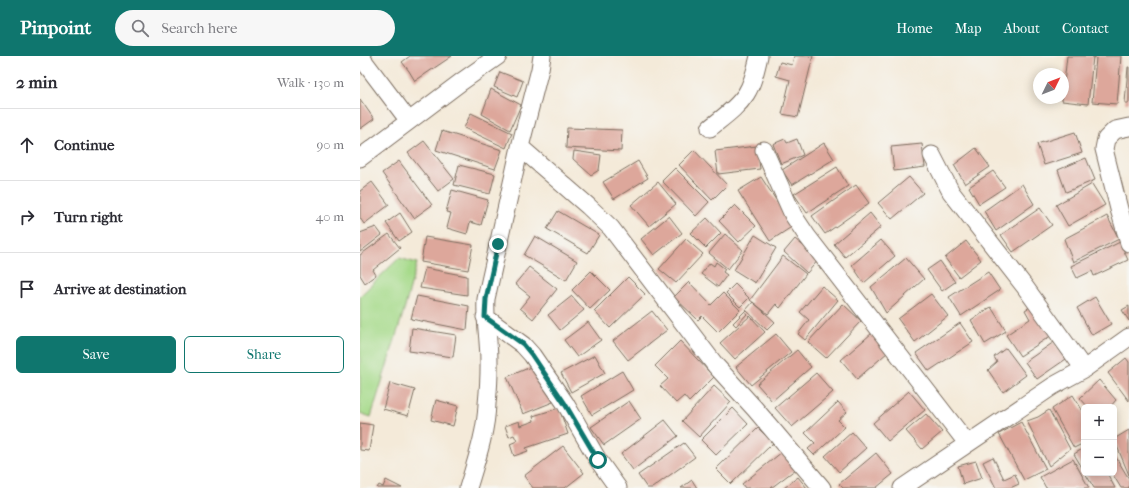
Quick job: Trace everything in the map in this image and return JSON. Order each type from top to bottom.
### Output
[{"type":"street","points":[[360,56],[410,121]]},
{"type":"street","points":[[360,158],[498,56]]},
{"type":"street","points":[[468,488],[481,442],[487,406],[488,343],[485,317],[486,299],[542,56]]},
{"type":"street","points":[[710,128],[735,107],[746,94],[753,79],[759,56]]},
{"type":"street","points":[[1129,127],[1115,130],[1106,139],[1104,149],[1129,244]]},
{"type":"street","points":[[520,147],[611,228],[716,366],[755,409],[822,488]]},
{"type":"street","points":[[764,150],[793,215],[807,236],[967,444]]},
{"type":"street","points":[[932,155],[952,192],[1025,287],[1084,369]]},
{"type":"street","points":[[485,317],[523,344],[532,355],[565,404],[598,460],[618,488]]},
{"type":"street","points":[[902,488],[1053,386],[1084,369],[1129,337]]},
{"type":"green space","points":[[399,258],[417,263],[371,417],[360,413],[360,296]]},
{"type":"building","points":[[410,56],[452,56],[415,81],[402,62]]},
{"type":"building","points":[[794,56],[813,56],[798,117],[782,114],[790,80],[776,76],[780,62],[792,65]]},
{"type":"building","points":[[1067,56],[1121,56],[1117,104],[1092,102],[1096,58],[1093,57],[1088,104],[1069,102],[1069,68],[1066,68]]},
{"type":"building","points":[[1128,67],[1129,103],[1125,103]]},
{"type":"building","points":[[500,72],[523,81],[517,97],[494,87]]},
{"type":"building","points":[[491,89],[521,105],[510,130],[482,114]]},
{"type":"building","points":[[360,99],[374,119],[360,129]]},
{"type":"building","points":[[471,113],[512,133],[506,148],[464,128]]},
{"type":"building","points":[[567,128],[622,130],[621,151],[566,148]]},
{"type":"building","points":[[442,131],[502,150],[495,169],[436,150]]},
{"type":"building","points":[[1075,132],[1082,153],[1044,165],[1037,144]]},
{"type":"building","points":[[785,139],[787,143],[797,139],[803,155],[781,164],[773,144]]},
{"type":"building","points":[[424,141],[454,179],[438,191],[408,153]]},
{"type":"building","points":[[824,143],[834,159],[792,185],[782,170]]},
{"type":"building","points":[[922,144],[925,167],[894,171],[891,147]]},
{"type":"building","points":[[757,146],[760,169],[718,174],[715,151]]},
{"type":"building","points":[[976,148],[990,167],[965,184],[954,165]]},
{"type":"building","points":[[694,150],[727,185],[712,200],[679,165]]},
{"type":"building","points":[[574,151],[601,155],[599,170],[591,175],[573,159]]},
{"type":"building","points":[[1086,158],[1095,180],[1066,192],[1058,170]]},
{"type":"building","points":[[399,161],[432,205],[414,218],[382,173]]},
{"type":"building","points":[[638,161],[648,178],[614,199],[603,182]]},
{"type":"building","points":[[459,165],[495,174],[490,194],[454,185]]},
{"type":"building","points":[[837,167],[848,186],[807,213],[794,194]]},
{"type":"building","points":[[675,168],[709,202],[696,216],[662,181]]},
{"type":"building","points":[[993,171],[1005,187],[979,204],[969,187]]},
{"type":"building","points":[[761,177],[793,226],[770,241],[738,191]]},
{"type":"building","points":[[909,177],[923,193],[892,219],[878,203]]},
{"type":"building","points":[[372,182],[389,205],[364,224],[360,218],[360,191]]},
{"type":"building","points":[[658,182],[676,204],[649,226],[631,205]]},
{"type":"building","points":[[1022,184],[1034,204],[996,231],[984,211]]},
{"type":"building","points":[[1092,184],[1105,205],[1068,226],[1056,205]]},
{"type":"building","points":[[856,185],[869,203],[825,234],[812,216]]},
{"type":"building","points":[[452,190],[488,200],[481,225],[470,222],[467,234],[447,228],[451,213],[446,212]]},
{"type":"building","points":[[735,205],[756,226],[739,242],[719,221]]},
{"type":"building","points":[[1040,208],[1052,225],[1013,252],[1001,235]]},
{"type":"building","points":[[558,211],[599,235],[588,253],[547,229]]},
{"type":"building","points":[[400,213],[412,232],[399,241],[386,223]]},
{"type":"building","points":[[870,213],[881,227],[845,257],[834,244]]},
{"type":"building","points":[[669,216],[682,233],[654,255],[641,239]]},
{"type":"building","points":[[1107,216],[1119,239],[1073,262],[1064,239]]},
{"type":"building","points":[[707,218],[721,233],[706,248],[691,233]]},
{"type":"building","points":[[376,227],[382,235],[360,252],[360,233]]},
{"type":"building","points":[[389,234],[400,248],[373,270],[376,275],[365,283],[360,275],[360,255]]},
{"type":"building","points":[[725,234],[743,250],[728,269],[709,253]]},
{"type":"building","points":[[755,235],[776,248],[755,283],[734,270]]},
{"type":"building","points":[[535,236],[577,261],[566,280],[524,255]]},
{"type":"building","points":[[425,237],[473,245],[468,270],[421,262]]},
{"type":"building","points":[[686,239],[703,254],[676,283],[659,269]]},
{"type":"building","points":[[795,239],[819,259],[807,273],[784,252]]},
{"type":"building","points":[[881,240],[895,256],[864,283],[852,265]]},
{"type":"building","points":[[966,241],[981,260],[959,277],[945,258]]},
{"type":"building","points":[[1120,242],[1128,260],[1094,276],[1092,271],[1077,278],[1071,266]]},
{"type":"building","points":[[783,256],[806,274],[780,308],[776,304],[768,314],[750,300]]},
{"type":"building","points":[[906,258],[924,279],[886,313],[871,287]]},
{"type":"building","points":[[940,261],[955,282],[942,291],[927,270]]},
{"type":"building","points":[[716,262],[725,269],[723,272],[727,275],[718,287],[701,274],[710,263],[714,266]]},
{"type":"building","points":[[529,267],[557,289],[533,319],[520,308],[530,296],[515,284]]},
{"type":"building","points":[[425,268],[467,276],[467,295],[420,288]]},
{"type":"building","points":[[591,271],[610,290],[590,309],[572,290]]},
{"type":"building","points":[[988,272],[1000,290],[961,316],[949,297]]},
{"type":"building","points":[[628,277],[645,294],[610,328],[594,311]]},
{"type":"building","points":[[689,282],[711,305],[723,293],[740,310],[718,332],[702,316],[698,320],[674,297]]},
{"type":"building","points":[[735,284],[749,298],[740,307],[726,293]]},
{"type":"building","points":[[822,286],[838,300],[805,340],[798,334],[809,320],[800,312]]},
{"type":"building","points":[[931,294],[948,316],[915,342],[898,319]]},
{"type":"building","points":[[417,296],[469,306],[467,330],[411,319]]},
{"type":"building","points":[[572,296],[584,310],[560,330],[548,315]]},
{"type":"building","points":[[1095,297],[1111,324],[1092,335],[1077,308]]},
{"type":"building","points":[[753,302],[775,322],[767,330],[746,310]]},
{"type":"building","points":[[843,304],[861,321],[826,358],[808,342]]},
{"type":"building","points":[[1033,305],[1052,335],[1020,356],[1006,335],[1030,319],[1025,310]]},
{"type":"building","points":[[1129,306],[1129,321],[1122,310]]},
{"type":"building","points":[[991,307],[1006,331],[985,344],[971,320]]},
{"type":"building","points":[[652,311],[667,330],[628,360],[613,341]]},
{"type":"building","points":[[745,311],[747,314],[736,326],[733,323]]},
{"type":"building","points":[[750,316],[765,332],[735,359],[720,343]]},
{"type":"building","points":[[588,322],[601,340],[577,357],[564,340]]},
{"type":"building","points":[[960,323],[973,342],[929,371],[916,353]]},
{"type":"building","points":[[412,328],[456,335],[453,357],[409,351]]},
{"type":"building","points":[[872,333],[888,352],[857,379],[841,360]]},
{"type":"building","points":[[776,334],[791,352],[751,385],[736,367]]},
{"type":"building","points":[[680,341],[714,377],[689,402],[684,396],[676,403],[660,386],[668,379],[655,366]]},
{"type":"building","points":[[1054,342],[1066,359],[1037,379],[1025,362]]},
{"type":"building","points":[[1006,348],[1026,375],[1003,392],[988,370],[997,362],[994,357]]},
{"type":"building","points":[[797,350],[811,367],[772,401],[757,384]]},
{"type":"building","points":[[595,355],[605,373],[571,392],[561,373]]},
{"type":"building","points":[[1126,358],[1129,362],[1129,401],[1108,373]]},
{"type":"building","points":[[533,366],[542,377],[553,402],[523,414],[507,377]]},
{"type":"building","points":[[622,371],[633,390],[592,415],[581,396]]},
{"type":"building","points":[[816,373],[833,392],[792,427],[775,408]]},
{"type":"building","points":[[1099,380],[1116,400],[1113,404],[1085,404],[1080,398]]},
{"type":"building","points":[[390,383],[415,390],[408,416],[383,409]]},
{"type":"building","points":[[714,386],[731,402],[699,437],[682,421]]},
{"type":"building","points":[[909,391],[925,410],[888,441],[873,423]]},
{"type":"building","points":[[1073,395],[1081,408],[1081,444],[1074,448],[1052,409]]},
{"type":"building","points":[[436,400],[458,406],[453,426],[431,420]]},
{"type":"building","points":[[629,401],[641,419],[604,445],[591,427]]},
{"type":"building","points":[[838,402],[847,412],[838,420],[845,427],[814,455],[808,449],[815,443],[805,433]]},
{"type":"building","points":[[559,408],[568,434],[526,448],[528,451],[514,456],[510,444],[517,441],[514,435],[509,437],[505,426],[519,421],[520,426],[534,421],[533,416]]},
{"type":"building","points":[[733,408],[748,424],[716,455],[701,440]]},
{"type":"building","points":[[1049,410],[1070,449],[1049,466],[1027,421],[1038,417]]},
{"type":"building","points":[[926,414],[942,432],[922,449],[906,431]]},
{"type":"building","points":[[665,420],[678,436],[633,470],[621,454]]},
{"type":"building","points":[[1021,422],[1046,469],[1024,480],[999,434]]},
{"type":"building","points":[[360,423],[373,425],[369,451],[360,450]]},
{"type":"building","points":[[758,428],[773,443],[731,484],[716,469]]},
{"type":"building","points":[[1129,430],[1129,475],[1117,446],[1117,437]]},
{"type":"building","points":[[852,432],[866,448],[839,472],[825,456]]},
{"type":"building","points":[[684,443],[695,457],[652,488],[647,488],[638,475]]},
{"type":"building","points":[[563,446],[584,473],[565,488],[533,488],[524,476]]},
{"type":"building","points":[[1081,450],[1081,466],[1074,454]]},
{"type":"building","points":[[782,452],[796,469],[771,488],[745,488],[742,484]]},
{"type":"building","points":[[876,453],[893,474],[876,488],[843,488],[839,484]]},
{"type":"building","points":[[993,457],[1004,479],[1015,474],[1019,484],[1010,488],[996,488],[983,462]]},
{"type":"building","points":[[1073,459],[1081,476],[1089,488],[1046,488],[1040,477]]},
{"type":"building","points":[[1117,459],[1129,479],[1129,488],[1121,488],[1114,476],[1117,476]]},
{"type":"building","points":[[976,461],[982,478],[963,484],[958,466]]},
{"type":"building","points":[[1087,476],[1109,476],[1115,488],[1094,488]]},
{"type":"building","points":[[798,477],[807,488],[784,488]]},
{"type":"building","points":[[386,480],[402,488],[377,488],[379,485],[383,487]]},
{"type":"building","points":[[692,480],[697,488],[681,488]]},
{"type":"route","points":[[498,244],[486,299],[485,317],[523,344],[532,355],[565,404],[598,460]]}]
